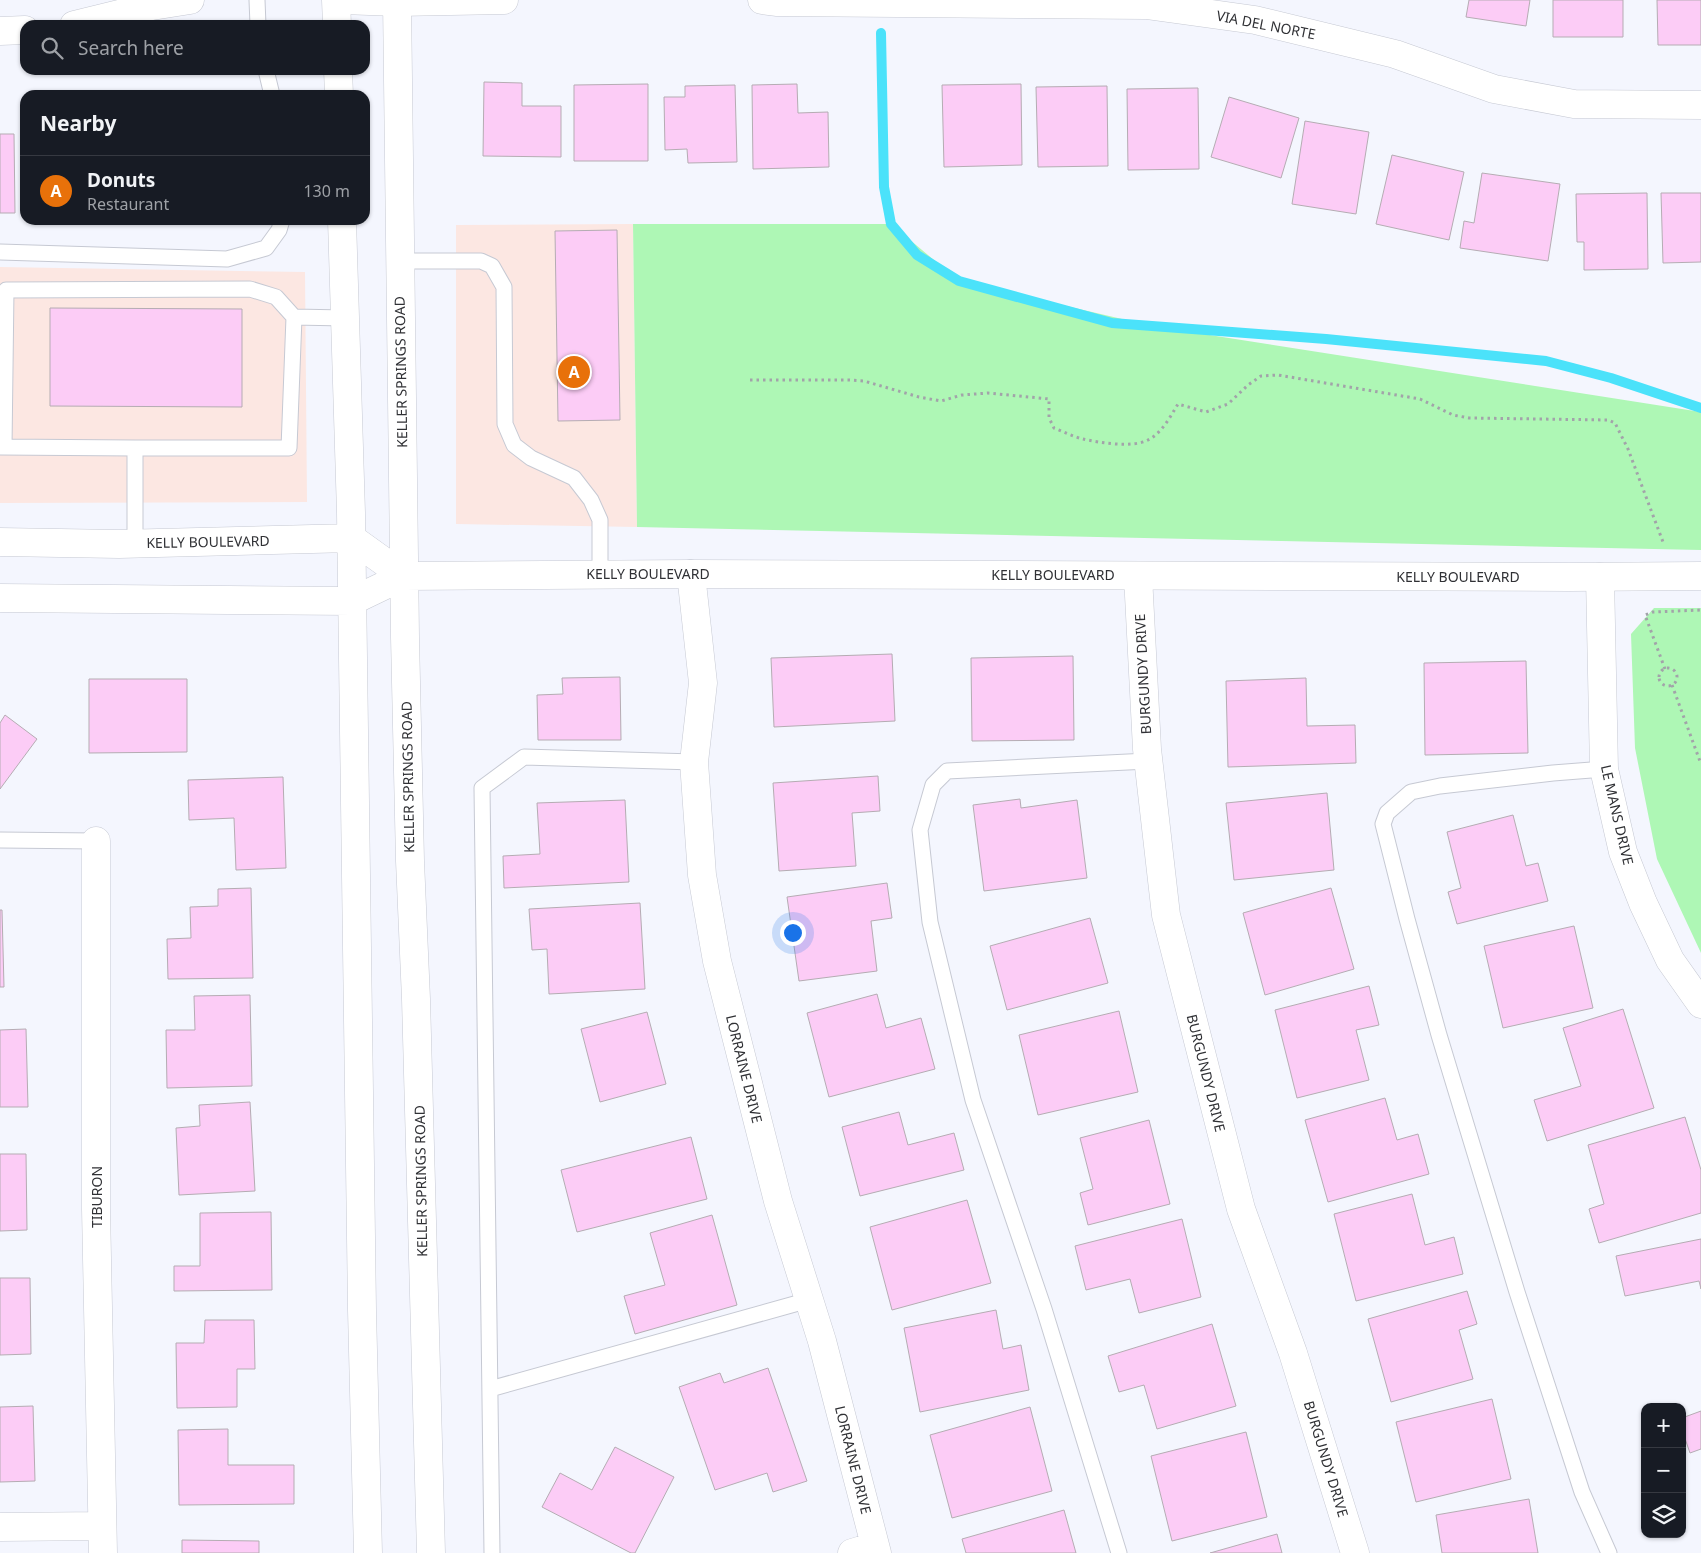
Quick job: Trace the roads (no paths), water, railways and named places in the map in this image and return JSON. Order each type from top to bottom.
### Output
[{"type":"street","points":[[95,20],[152,6],[190,0]]},
{"type":"street","points":[[336,0],[337,20]]},
{"type":"street","points":[[342,0],[504,0]]},
{"type":"street","name":"VIA DEL NORTE","points":[[762,0],[776,2],[1146,3],[1255,20],[1395,54],[1494,89],[1574,104],[1701,105]]},
{"type":"street","name":"KELLER SPRINGS ROAD","points":[[397,1],[404,576],[410,861],[416,999],[431,1553]]},
{"type":"street","points":[[0,31],[20,30]]},
{"type":"street","points":[[338,75],[339,90]]},
{"type":"street","points":[[342,225],[351,538],[362,1310],[368,1553]]},
{"type":"street","points":[[351,538],[404,576]]},
{"type":"street","name":"KELLY BOULEVARD","points":[[0,542],[135,544],[351,538]]},
{"type":"street","name":"KELLY BOULEVARD","points":[[0,598],[352,601],[404,576],[600,574],[1701,576]]},
{"type":"street","name":"LORRAINE DRIVE","points":[[691,574],[702,683],[694,762],[702,875],[717,962],[778,1201],[822,1342],[868,1551]]},
{"type":"street","name":"BURGUNDY DRIVE","points":[[1138,576],[1148,761],[1166,915],[1241,1209],[1292,1353],[1355,1553]]},
{"type":"street","name":"LE MANS DRIVE","points":[[1600,577],[1604,770],[1623,852],[1643,903],[1670,960],[1701,1004]]},
{"type":"street","name":"TIBURON","points":[[96,841],[96,1209],[103,1553]]},
{"type":"street","points":[[0,1527],[102,1526]]},
{"type":"lane","points":[[257,0],[258,20]]},
{"type":"lane","points":[[267,75],[271,90]]},
{"type":"lane","points":[[0,252],[227,259],[266,248],[280,225]]},
{"type":"lane","points":[[400,261],[480,261],[492,266],[504,286],[505,424],[514,444],[531,458],[574,478],[591,500],[600,520],[600,574]]},
{"type":"lane","points":[[250,289],[276,297],[294,317],[289,448],[2,447],[6,290],[250,289]]},
{"type":"lane","points":[[294,317],[345,318]]},
{"type":"lane","points":[[135,544],[136,448]]},
{"type":"lane","points":[[492,1553],[482,788],[524,757],[694,762]]},
{"type":"lane","points":[[1119,1553],[1044,1309],[973,1100],[930,922],[920,830],[933,785],[947,771],[1148,761]]},
{"type":"lane","points":[[1604,770],[1552,773],[1440,786],[1411,792],[1387,813],[1383,824],[1406,919],[1439,1035],[1514,1283],[1582,1492],[1609,1553]]},
{"type":"lane","points":[[0,840],[96,841]]},
{"type":"lane","points":[[490,1389],[809,1300]]},
{"type":"waterway","points":[[881,33],[884,187],[891,224],[917,255],[959,281],[1112,323],[1326,339],[1546,361],[1611,378],[1701,408]]},
{"type":"place","name":"Donuts","points":[[574,372]]}]
